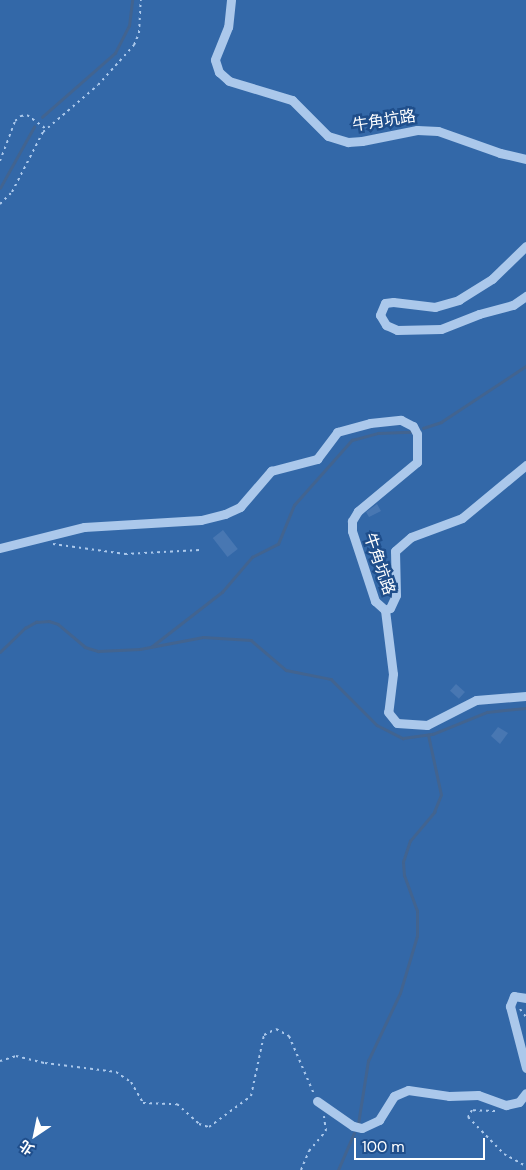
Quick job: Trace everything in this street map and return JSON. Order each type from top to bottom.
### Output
[{"type":"street","name":"牛角坑路","points":[[230,0],[228,27],[215,60],[219,72],[229,81],[292,100],[328,136],[348,142],[362,142],[417,130],[431,130],[526,159]]},
{"type":"street","points":[[526,246],[492,279],[459,300],[435,307],[393,302],[385,303],[380,315],[382,321],[396,330],[441,329],[479,314],[514,305],[526,296]]},
{"type":"street","name":"牛角坑路","points":[[0,548],[84,527],[201,520],[225,514],[240,507],[272,471],[317,459],[337,432],[370,423],[408,422],[419,443],[417,462],[358,511],[352,521],[352,531],[375,601],[384,610],[390,608],[396,595],[395,552],[411,538],[462,518],[526,465]]},
{"type":"street","points":[[384,610],[393,662],[388,712],[397,723],[427,725],[476,700],[526,696]]},
{"type":"street","points":[[526,998],[514,996],[510,1006],[526,1068]]},
{"type":"street","points":[[317,1101],[353,1126],[362,1128],[379,1120],[394,1096],[408,1090],[449,1096],[478,1095],[506,1105],[519,1102],[526,1093]]},
{"type":"path","points":[[0,204],[12,192],[46,128],[98,86],[134,45],[140,33],[141,0]]},
{"type":"path","points":[[0,161],[15,121],[21,116],[26,115],[46,128]]},
{"type":"path","points":[[34,538],[63,547],[98,552],[200,550]]},
{"type":"path","points":[[0,1061],[16,1056],[44,1063],[116,1072],[131,1082],[144,1103],[177,1104],[199,1124],[209,1127],[251,1096],[264,1035],[276,1029],[289,1036],[317,1101]]},
{"type":"path","points":[[506,1105],[494,1111],[472,1110],[468,1117],[504,1154],[526,1166]]},
{"type":"path","points":[[301,1170],[309,1151],[326,1131],[324,1114]]},
{"type":"shaded area","points":[[0,0],[526,0],[526,1170],[0,1170]]},
{"type":"building","points":[[377,504],[381,511],[369,517],[366,512]]},
{"type":"building","points":[[223,530],[238,549],[228,557],[213,538]]},
{"type":"building","points":[[456,684],[465,692],[459,699],[450,691]]},
{"type":"building","points":[[498,727],[508,733],[500,744],[491,736]]},
{"type":"waterway","points":[[42,117],[115,53],[129,26],[132,0]]},
{"type":"waterway","points":[[0,188],[34,127]]},
{"type":"waterway","points":[[423,428],[441,422],[526,366]]},
{"type":"waterway","points":[[151,647],[222,592],[252,557],[278,544],[294,505],[352,440],[378,433],[410,432]]},
{"type":"waterway","points":[[0,652],[25,628],[36,622],[49,621],[58,624],[85,647],[98,651],[140,649],[203,637],[251,640],[286,670],[331,679],[377,725],[403,738],[433,734],[487,712],[526,708]]},
{"type":"waterway","points":[[358,1124],[368,1061],[400,993],[417,936],[417,911],[404,876],[403,862],[410,841],[434,812],[441,795],[428,735]]},
{"type":"waterway","points":[[338,1170],[354,1133]]}]
